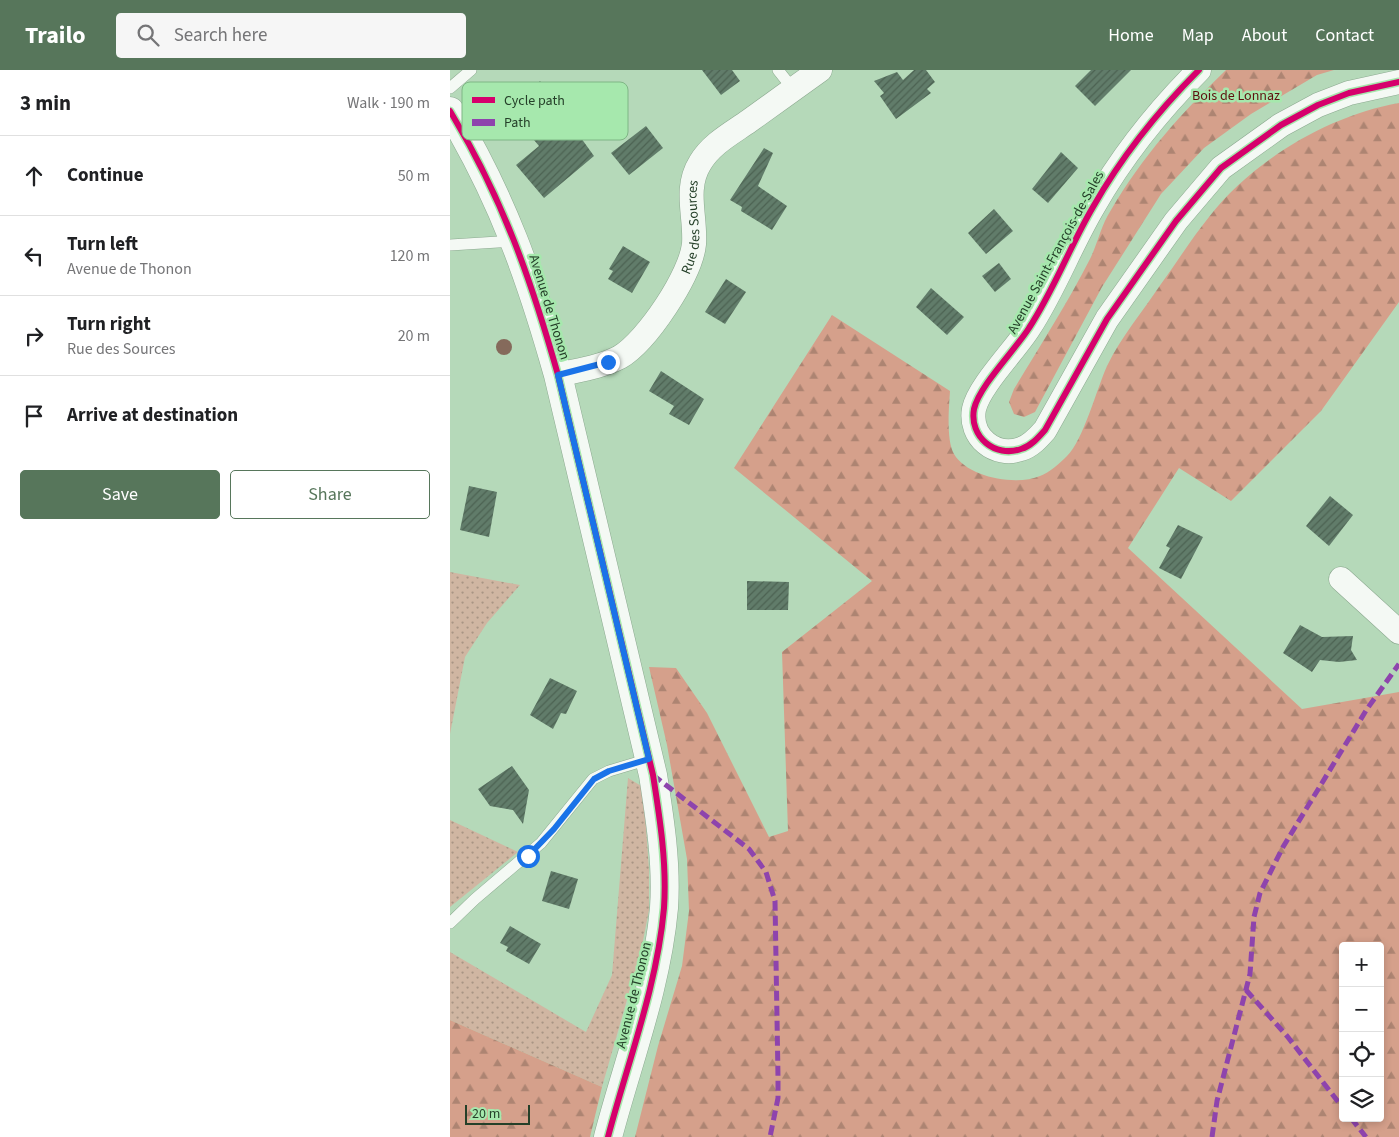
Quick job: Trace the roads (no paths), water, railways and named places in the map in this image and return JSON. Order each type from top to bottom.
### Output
[{"type":"main road","name":"Avenue de Thonon","points":[[450,111],[462,132]]},
{"type":"main road","name":"Avenue de Thonon","points":[[466,140],[493,188],[516,241],[558,375],[649,759],[660,824],[664,876],[664,909],[652,984],[608,1137]]},
{"type":"street","name":"Rue des Sources","points":[[558,375],[608,362],[622,356],[643,336],[672,295],[691,256],[694,245],[692,186],[700,162],[718,143],[820,70]]},
{"type":"street","name":"Avenue Saint-François-de-Sales","points":[[1199,70],[1124,156],[1092,208],[1030,328],[984,389],[974,409],[975,423],[982,440],[988,446],[1002,451],[1021,449],[1034,442],[1045,430],[1107,320],[1176,220],[1222,168],[1281,125],[1318,105],[1349,93],[1399,82]]},
{"type":"street","points":[[1341,579],[1399,632]]},
{"type":"lane","points":[[450,88],[470,70]]},
{"type":"lane","points":[[778,70],[793,89]]},
{"type":"lane","points":[[450,246],[516,241]]},
{"type":"lane","points":[[450,923],[474,899],[541,843],[594,779],[609,771],[649,759]]},
{"type":"park label","name":"Bois de Lonnaz","points":[[1236,95]]}]
